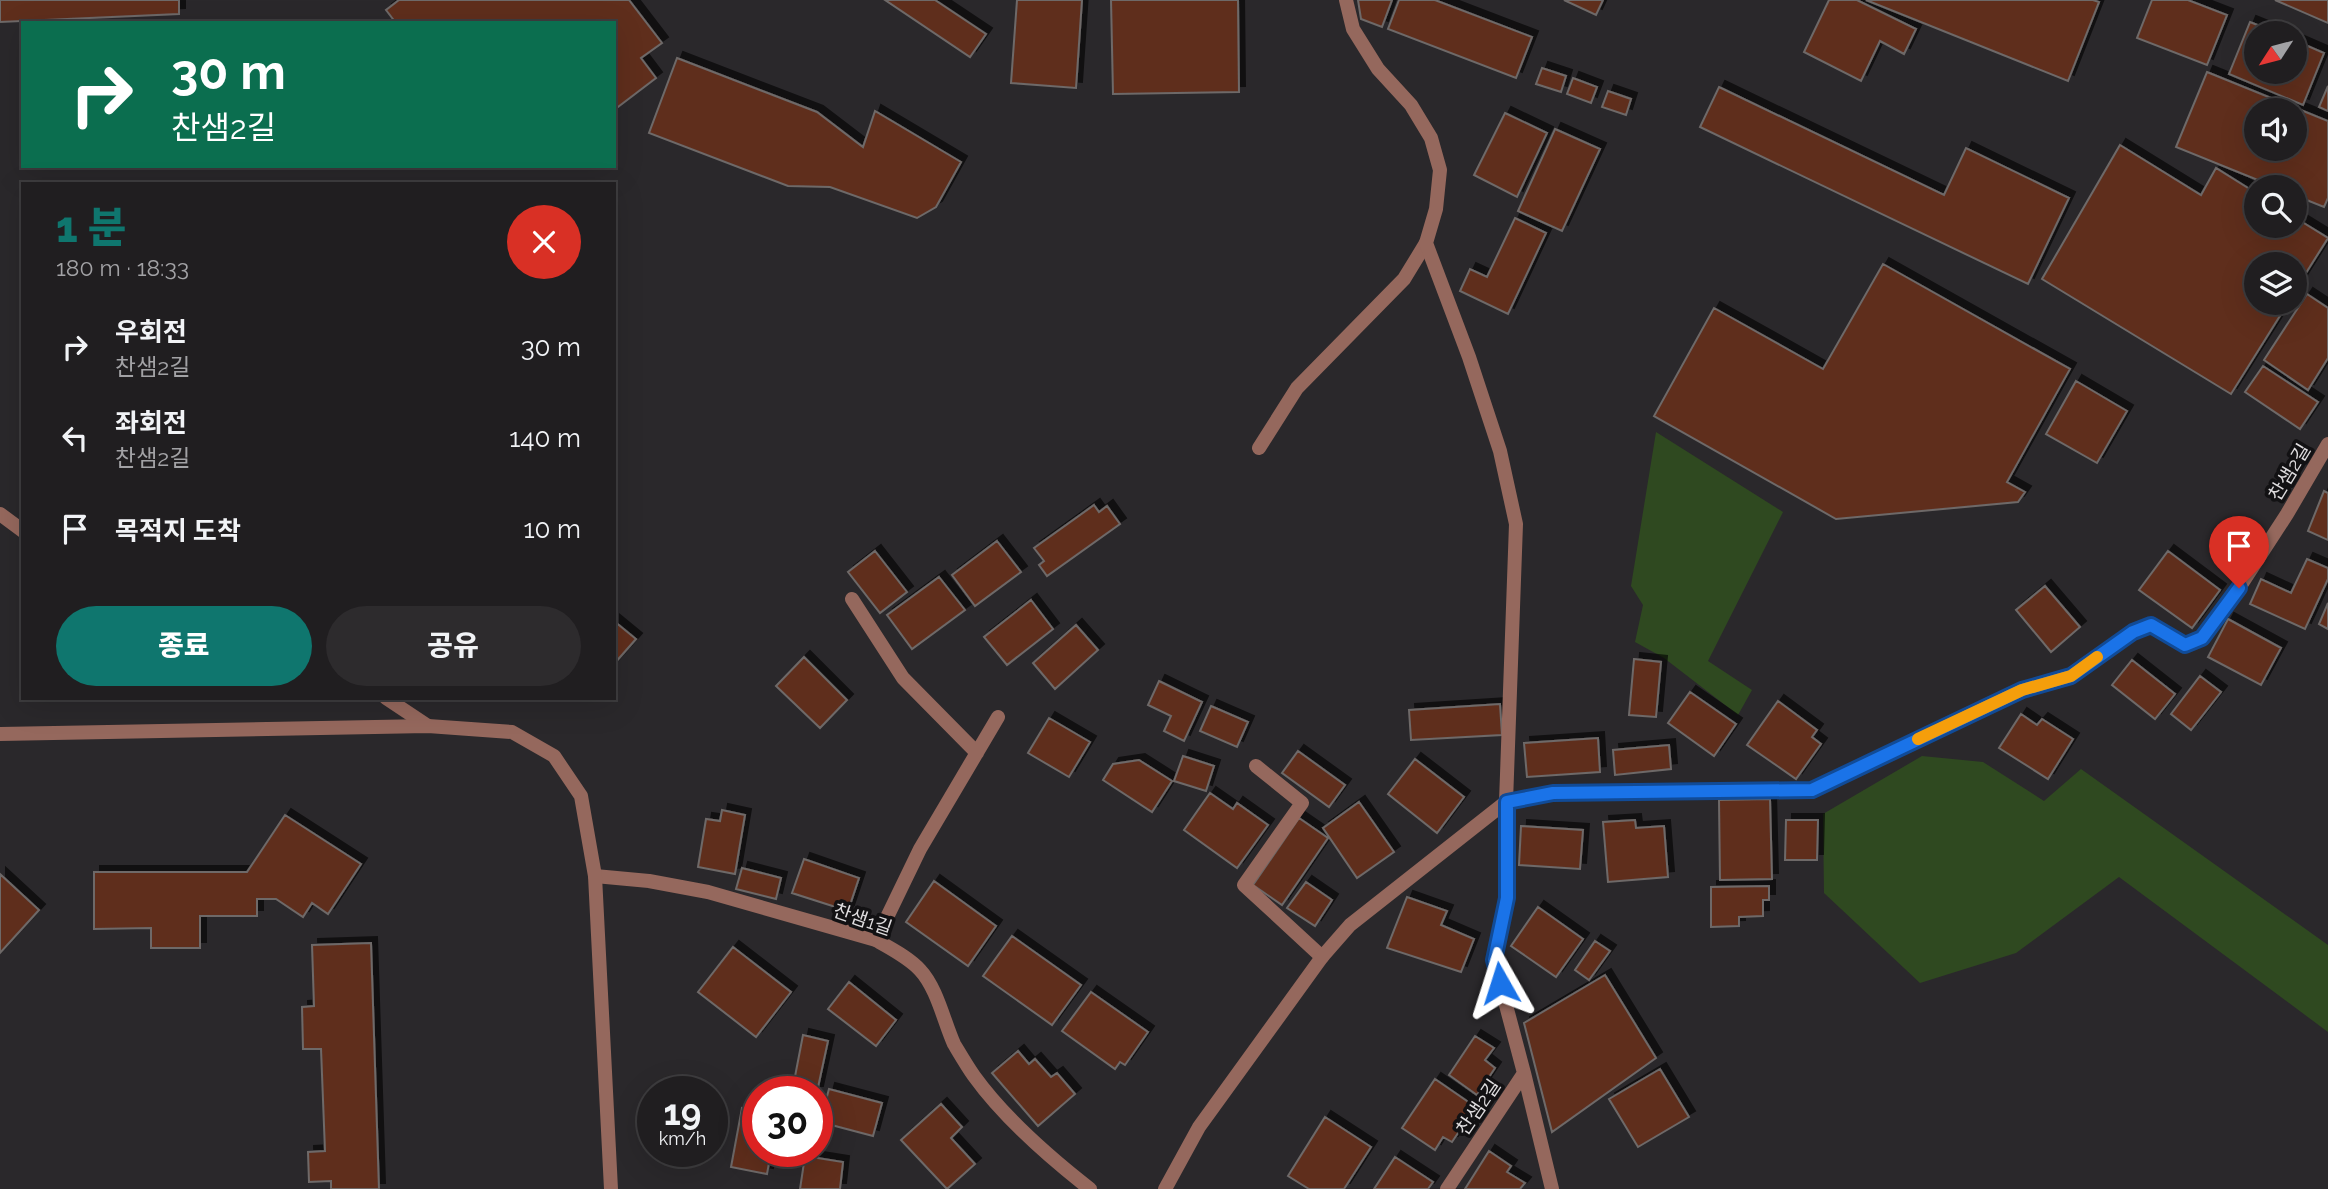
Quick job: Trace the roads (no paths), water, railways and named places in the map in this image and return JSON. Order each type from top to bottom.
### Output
[{"type":"street","points":[[1259,448],[1297,388],[1404,279],[1426,243],[1436,209],[1440,170],[1431,138],[1411,105],[1378,69],[1353,29],[1346,0]]},
{"type":"street","points":[[1165,1189],[1199,1127],[1322,957],[1350,925],[1507,802],[1516,524],[1500,451],[1469,357],[1426,243]]},
{"type":"street","name":"찬샘2길","points":[[1447,1189],[1524,1073],[1494,960],[1507,898],[1507,802],[1553,793],[1812,790],[2022,690],[2071,676],[2133,632],[2151,625],[2185,645],[2202,638],[2260,556],[2328,444]]},
{"type":"street","points":[[0,514],[21,530]]},
{"type":"street","points":[[852,600],[903,678],[977,753]]},
{"type":"street","points":[[389,700],[428,726]]},
{"type":"street","points":[[876,940],[920,849],[998,717]]},
{"type":"street","points":[[0,734],[428,726],[512,732],[554,756],[581,796],[595,876],[611,1189]]},
{"type":"street","points":[[1256,766],[1302,803],[1244,885],[1322,957]]},
{"type":"street","name":"찬샘1길","points":[[595,876],[649,881],[708,892],[876,940],[896,951],[922,971],[941,1008],[954,1044],[975,1077],[1005,1112],[1063,1168],[1090,1189]]},
{"type":"street","points":[[1524,1073],[1552,1189]]}]
